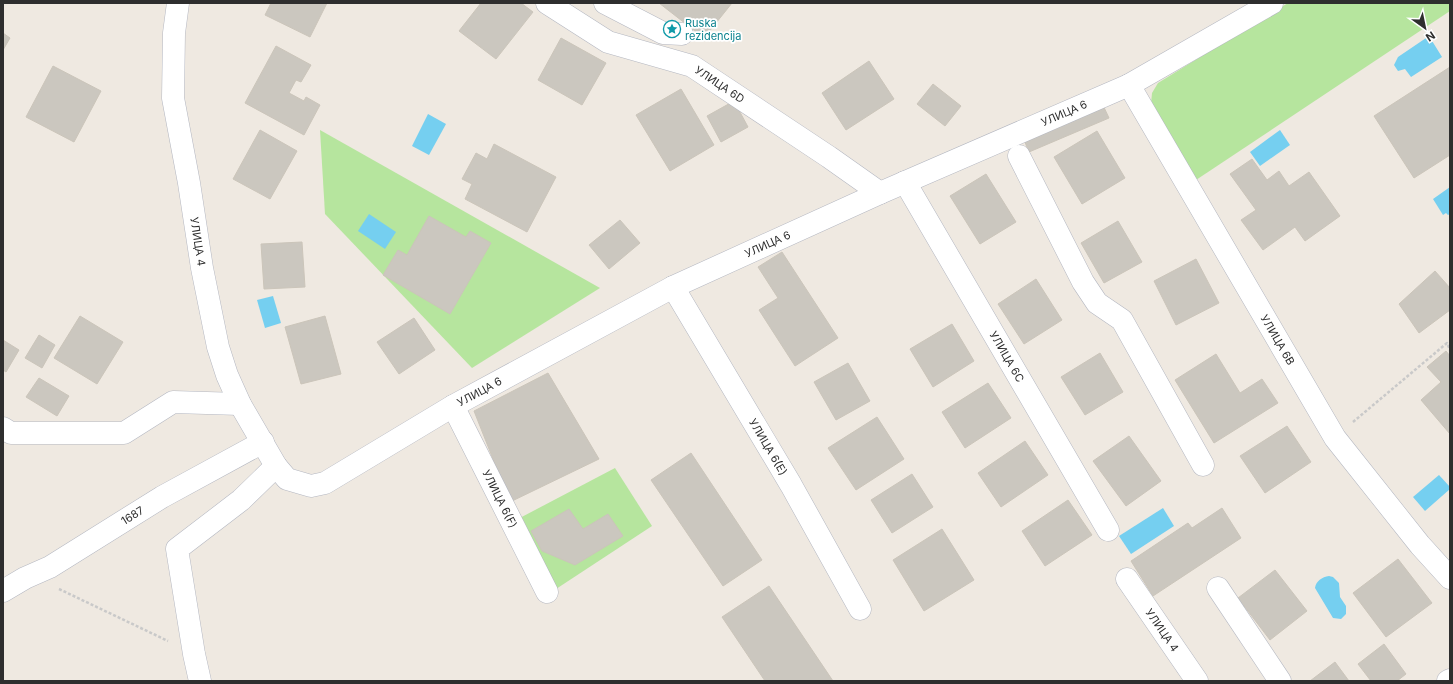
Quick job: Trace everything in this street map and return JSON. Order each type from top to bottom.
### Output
[{"type":"street","name":"УЛИЦА 4","points":[[178,3],[174,33],[173,98],[189,183],[202,268],[218,347],[227,375],[240,404],[264,442],[276,466]]},
{"type":"street","name":"УЛИЦА 6D","points":[[547,3],[608,42],[692,66],[823,153],[880,193]]},
{"type":"street","points":[[605,3],[663,33],[682,34]]},
{"type":"street","name":"УЛИЦА 6","points":[[276,466],[287,479],[311,486],[325,483],[453,406],[673,287],[880,193],[1129,85],[1272,3]]},
{"type":"street","name":"УЛИЦА 6B","points":[[1129,85],[1335,438],[1420,546],[1450,578]]},
{"type":"street","points":[[1019,156],[1083,282],[1098,303],[1122,320],[1203,465]]},
{"type":"street","name":"УЛИЦА 6C","points":[[905,182],[1108,530]]},
{"type":"street","name":"УЛИЦА 6(E)","points":[[673,287],[790,485],[860,609]]},
{"type":"street","points":[[3,428],[11,433],[124,434],[173,402],[240,404]]},
{"type":"street","name":"УЛИЦА 6(F)","points":[[453,406],[543,567],[547,592]]},
{"type":"street","name":"1687","points":[[3,591],[25,578],[50,567],[162,497],[264,442]]},
{"type":"street","points":[[200,681],[194,654],[177,549],[241,500],[276,466]]},
{"type":"street","name":"УЛИЦА 4","points":[[1128,580],[1197,681]]},
{"type":"street","points":[[1218,588],[1280,681]]},
{"type":"path","points":[[1335,438],[1446,343],[1450,350]]},
{"type":"path","points":[[25,578],[59,589],[194,654]]},
{"type":"green space","points":[[1288,3],[1450,3],[1450,11],[1196,180],[1151,104],[1152,93],[1158,83]]},
{"type":"green space","points":[[320,130],[600,288],[472,368],[325,214]]},
{"type":"green space","points":[[615,468],[652,526],[553,591],[516,520]]},
{"type":"water","points":[[1429,36],[1442,57],[1411,77],[1405,69],[1398,71],[1394,65],[1398,57]]},
{"type":"water","points":[[428,114],[446,124],[429,155],[412,146]]},
{"type":"water","points":[[1280,130],[1290,145],[1260,166],[1250,152]]},
{"type":"water","points":[[1450,187],[1450,214],[1448,215],[1446,213],[1443,215],[1433,199]]},
{"type":"water","points":[[369,214],[396,232],[385,249],[358,231]]},
{"type":"water","points":[[273,296],[281,323],[265,328],[257,300]]},
{"type":"water","points":[[1439,475],[1450,487],[1450,489],[1425,511],[1413,497]]},
{"type":"water","points":[[1163,508],[1174,526],[1131,554],[1119,536]]},
{"type":"water","points":[[1329,576],[1333,577],[1339,583],[1340,597],[1346,606],[1346,614],[1341,619],[1333,618],[1315,588],[1320,580]]},
{"type":"building","points":[[271,3],[327,3],[310,37],[265,15]]},
{"type":"building","points":[[481,3],[521,3],[533,12],[496,59],[459,31]]},
{"type":"building","points":[[659,3],[732,3],[704,38]]},
{"type":"building","points":[[3,33],[10,38],[3,50]]},
{"type":"building","points":[[561,38],[606,63],[582,105],[538,80]]},
{"type":"building","points":[[276,46],[311,65],[301,82],[296,80],[289,93],[304,101],[306,97],[320,105],[304,135],[245,103]]},
{"type":"building","points":[[869,61],[894,99],[846,130],[822,93]]},
{"type":"building","points":[[53,66],[101,91],[74,142],[26,117]]},
{"type":"building","points":[[1450,67],[1450,155],[1414,178],[1374,116]]},
{"type":"building","points":[[933,84],[961,106],[945,126],[917,104]]},
{"type":"building","points":[[681,89],[714,145],[670,171],[636,115]]},
{"type":"building","points":[[734,101],[748,127],[721,142],[707,116]]},
{"type":"building","points":[[1101,101],[1109,118],[1029,152],[1022,135]]},
{"type":"building","points":[[260,130],[297,151],[270,199],[233,179]]},
{"type":"building","points":[[1097,131],[1125,178],[1082,204],[1054,157]]},
{"type":"building","points":[[494,144],[556,177],[527,232],[465,199],[472,184],[462,179],[476,153],[487,159]]},
{"type":"building","points":[[1252,159],[1267,180],[1279,171],[1289,186],[1309,172],[1340,216],[1305,241],[1295,227],[1263,250],[1241,220],[1256,210],[1230,174]]},
{"type":"building","points":[[986,174],[1016,222],[980,244],[950,196]]},
{"type":"building","points":[[429,216],[466,237],[470,231],[491,243],[450,314],[383,275],[398,250],[407,255]]},
{"type":"building","points":[[620,220],[640,243],[609,269],[589,245]]},
{"type":"building","points":[[1118,221],[1142,262],[1104,283],[1081,243]]},
{"type":"building","points":[[302,242],[305,287],[264,289],[261,244]]},
{"type":"building","points":[[782,252],[838,338],[795,366],[759,310],[778,298],[758,267]]},
{"type":"building","points":[[1196,259],[1219,303],[1176,325],[1154,281]]},
{"type":"building","points":[[1435,271],[1450,288],[1450,310],[1419,333],[1399,304]]},
{"type":"building","points":[[1036,279],[1062,320],[1024,344],[998,304]]},
{"type":"building","points":[[80,316],[123,342],[97,384],[54,358]]},
{"type":"building","points":[[325,316],[341,374],[301,384],[285,327]]},
{"type":"building","points":[[414,318],[435,350],[399,374],[377,342]]},
{"type":"building","points":[[952,324],[974,361],[933,387],[910,349]]},
{"type":"building","points":[[39,335],[55,345],[42,368],[25,358]]},
{"type":"building","points":[[3,340],[19,350],[6,372],[3,370]]},
{"type":"building","points":[[1446,351],[1450,356],[1450,434],[1421,400],[1441,382],[1427,367]]},
{"type":"building","points":[[1100,353],[1123,392],[1085,415],[1061,377]]},
{"type":"building","points":[[1216,354],[1240,393],[1262,379],[1278,403],[1214,443],[1175,380]]},
{"type":"building","points":[[848,363],[870,401],[836,420],[814,382]]},
{"type":"building","points":[[548,373],[599,459],[510,502],[474,411]]},
{"type":"building","points":[[39,378],[69,396],[57,416],[26,397]]},
{"type":"building","points":[[988,383],[1011,418],[965,448],[942,412]]},
{"type":"building","points":[[877,417],[904,459],[856,490],[828,448]]},
{"type":"building","points":[[1287,426],[1311,462],[1265,493],[1240,456]]},
{"type":"building","points":[[1129,436],[1161,481],[1126,506],[1093,461]]},
{"type":"building","points":[[1025,441],[1048,475],[1001,507],[978,473]]},
{"type":"building","points":[[691,453],[762,560],[723,586],[651,480]]},
{"type":"building","points":[[912,474],[933,507],[892,533],[871,500]]},
{"type":"building","points":[[1068,500],[1092,535],[1045,566],[1022,531]]},
{"type":"building","points":[[1222,508],[1241,538],[1153,596],[1131,561],[1188,523],[1192,528]]},
{"type":"building","points":[[569,509],[583,529],[608,514],[623,536],[575,565],[542,551],[531,531]]},
{"type":"building","points":[[942,529],[974,580],[924,611],[893,560]]},
{"type":"building","points":[[1398,559],[1432,603],[1386,637],[1353,593]]},
{"type":"building","points":[[1275,570],[1307,611],[1270,640],[1238,598]]},
{"type":"building","points":[[769,586],[833,681],[765,681],[722,617]]},
{"type":"building","points":[[1384,644],[1406,674],[1397,681],[1371,681],[1358,664]]},
{"type":"building","points":[[1335,662],[1349,681],[1310,681]]},
{"type":"place","name":"Ruska rezidencija","points":[[672,29]]}]
